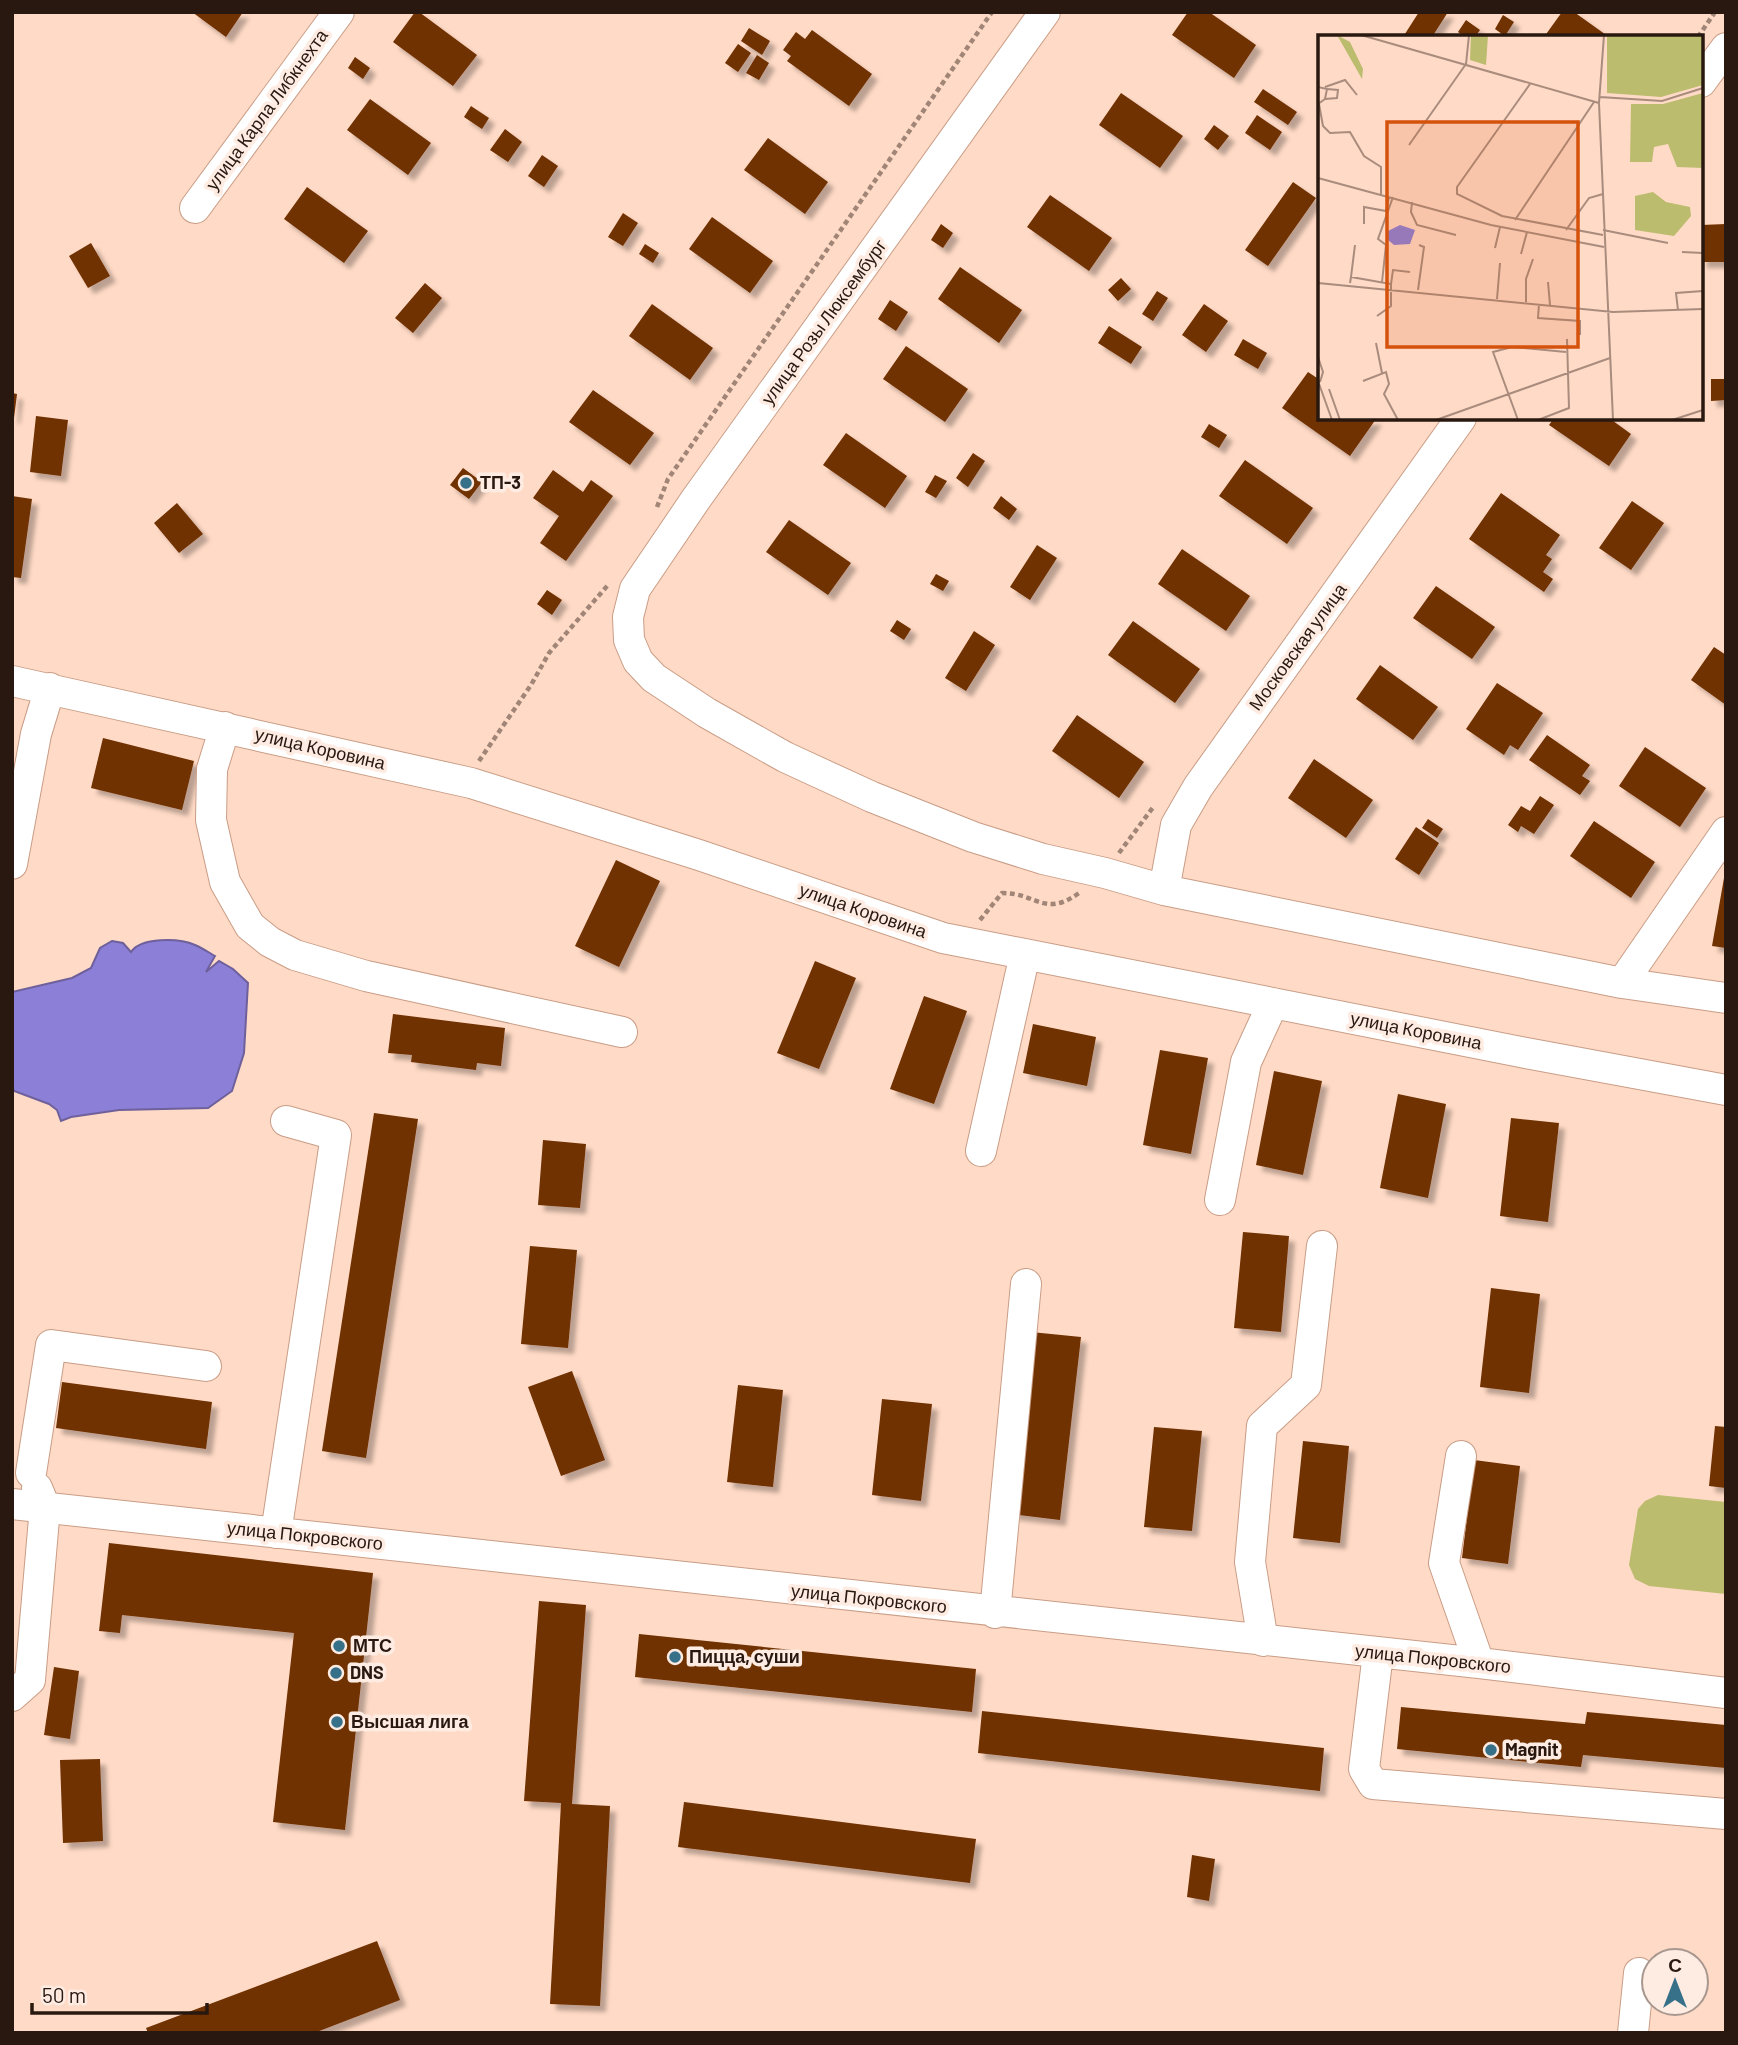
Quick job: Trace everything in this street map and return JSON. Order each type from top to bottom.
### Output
[{"type":"street","name":"улица Карла Либкнехта","points":[[195,208],[339,12]]},
{"type":"street","name":"улица Розы Люксембург","points":[[1045,12],[694,502],[635,589],[628,617],[629,640],[638,661],[654,678],[707,713],[785,757],[872,797],[973,837],[1043,859],[1105,873]]},
{"type":"street","points":[[1703,79],[1726,48]]},
{"type":"street","name":"Московская улица","points":[[1164,890],[1176,825],[1198,787],[1460,420]]},
{"type":"street","name":"улица Коровина","points":[[14,687],[50,688],[464,781],[699,855],[943,938],[1726,1090]]},
{"type":"street","points":[[12,864],[36,734],[50,688]]},
{"type":"street","points":[[225,727],[212,769],[211,820],[225,882],[250,926],[270,942],[295,955],[366,976],[622,1032]]},
{"type":"street","points":[[1622,983],[1726,832]]},
{"type":"street","points":[[1105,873],[1164,890],[1622,983],[1726,998]]},
{"type":"street","points":[[981,1151],[1025,954]]},
{"type":"street","points":[[1220,1200],[1246,1062],[1272,1003]]},
{"type":"street","points":[[276,1533],[336,1135],[286,1121]]},
{"type":"street","points":[[1263,1641],[1251,1562],[1262,1426],[1306,1385],[1322,1246]]},
{"type":"street","points":[[995,1613],[1026,1284]]},
{"type":"street","points":[[12,1696],[30,1680],[45,1507],[22,1471],[51,1345],[206,1366]]},
{"type":"street","points":[[1461,1457],[1444,1563],[1479,1663]]},
{"type":"street","name":"улица Покровского","points":[[12,1504],[995,1613],[1479,1663],[1726,1693]]},
{"type":"street","points":[[1378,1653],[1364,1769],[1373,1784],[1726,1815]]},
{"type":"street","points":[[1633,2033],[1639,1973]]},
{"type":"path","points":[[656,510],[668,479],[992,12]]},
{"type":"path","points":[[1699,35],[1716,12]]},
{"type":"path","points":[[464,781],[531,685],[549,653],[610,582]]},
{"type":"path","points":[[961,941],[1002,893],[1013,893],[1051,906],[1064,903],[1105,873],[1161,797]]},
{"type":"shaded area","points":[[170,940],[198,946],[215,956],[206,972],[219,961],[248,983],[244,1053],[232,1091],[208,1108],[119,1110],[61,1121],[57,1110],[49,1104],[14,1091],[12,992],[72,978],[91,968],[100,948],[112,941],[123,943],[131,952],[151,941]]},
{"type":"shaded area","points":[[1658,1495],[1726,1502],[1726,1594],[1649,1586],[1635,1579],[1629,1565],[1638,1509],[1645,1501]]},
{"type":"building","points":[[192,12],[243,12],[226,37]]},
{"type":"building","points":[[415,12],[419,12],[477,55],[453,86],[393,42]]},
{"type":"building","points":[[1188,12],[1209,12],[1256,45],[1234,78],[1172,35]]},
{"type":"building","points":[[1419,12],[1448,12],[1433,35],[1404,35]]},
{"type":"building","points":[[1562,12],[1574,12],[1606,35],[1545,35]]},
{"type":"building","points":[[1503,15],[1514,22],[1506,35],[1495,29]]},
{"type":"building","points":[[1466,20],[1480,30],[1476,35],[1462,35],[1458,32]]},
{"type":"building","points":[[749,28],[770,41],[762,55],[741,41]]},
{"type":"building","points":[[812,30],[872,74],[849,106],[787,61],[791,56],[783,50],[796,32],[805,39]]},
{"type":"building","points":[[738,44],[751,53],[738,72],[725,63]]},
{"type":"building","points":[[757,55],[769,63],[759,80],[746,73]]},
{"type":"building","points":[[355,57],[370,68],[363,79],[348,68]]},
{"type":"building","points":[[1263,89],[1297,112],[1288,125],[1254,102]]},
{"type":"building","points":[[1121,93],[1183,136],[1160,168],[1099,125]]},
{"type":"building","points":[[370,99],[431,143],[408,175],[347,130]]},
{"type":"building","points":[[471,106],[489,118],[482,129],[464,117]]},
{"type":"building","points":[[1257,115],[1282,132],[1270,150],[1245,133]]},
{"type":"building","points":[[1214,125],[1229,136],[1218,150],[1204,139]]},
{"type":"building","points":[[505,129],[522,142],[508,162],[490,150]]},
{"type":"building","points":[[768,138],[828,182],[805,214],[744,170]]},
{"type":"building","points":[[542,155],[558,166],[544,187],[528,176]]},
{"type":"building","points":[[1293,182],[1316,198],[1268,266],[1245,250]]},
{"type":"building","points":[[307,187],[368,231],[344,263],[284,219]]},
{"type":"building","points":[[1050,195],[1112,238],[1089,271],[1027,227]]},
{"type":"building","points":[[623,213],[638,223],[623,246],[608,237]]},
{"type":"building","points":[[712,217],[773,261],[750,293],[689,249]]},
{"type":"building","points":[[941,224],[953,233],[943,248],[931,240]]},
{"type":"building","points":[[1726,224],[1726,262],[1703,262],[1703,225]]},
{"type":"building","points":[[91,243],[110,276],[88,288],[69,256]]},
{"type":"building","points":[[645,244],[659,253],[653,263],[639,254]]},
{"type":"building","points":[[960,267],[1022,310],[999,343],[938,299]]},
{"type":"building","points":[[1121,278],[1131,289],[1118,301],[1108,290]]},
{"type":"building","points":[[425,283],[442,298],[413,333],[395,318]]},
{"type":"building","points":[[1157,291],[1168,298],[1153,321],[1142,314]]},
{"type":"building","points":[[890,300],[908,312],[896,331],[878,319]]},
{"type":"building","points":[[652,304],[713,348],[690,380],[629,336]]},
{"type":"building","points":[[1204,304],[1228,321],[1206,352],[1182,335]]},
{"type":"building","points":[[1109,326],[1142,347],[1131,364],[1098,343]]},
{"type":"building","points":[[1243,339],[1267,353],[1258,369],[1234,355]]},
{"type":"building","points":[[906,346],[968,389],[945,422],[883,379]]},
{"type":"building","points":[[1308,372],[1318,379],[1318,420],[1375,420],[1350,456],[1282,408]]},
{"type":"building","points":[[1711,379],[1726,379],[1726,400],[1711,401]]},
{"type":"building","points":[[593,390],[654,433],[630,465],[569,422]]},
{"type":"building","points":[[12,393],[17,394],[14,418],[12,418]]},
{"type":"building","points":[[36,416],[68,420],[61,476],[30,472]]},
{"type":"building","points":[[1553,420],[1612,420],[1631,434],[1609,466],[1549,425]]},
{"type":"building","points":[[1209,424],[1227,435],[1219,448],[1201,437]]},
{"type":"building","points":[[846,433],[907,476],[885,508],[823,465]]},
{"type":"building","points":[[973,453],[985,461],[968,487],[956,478]]},
{"type":"building","points":[[1245,460],[1313,508],[1287,544],[1219,496]]},
{"type":"building","name":"ТП-3","points":[[463,468],[482,482],[469,499],[450,485]]},
{"type":"building","points":[[553,470],[583,492],[591,480],[613,496],[566,561],[540,543],[559,516],[533,498]]},
{"type":"building","points":[[935,475],[947,481],[936,498],[925,492]]},
{"type":"building","points":[[1501,493],[1560,535],[1546,555],[1552,559],[1543,572],[1553,579],[1544,592],[1469,539]]},
{"type":"building","points":[[12,496],[32,499],[21,578],[12,577]]},
{"type":"building","points":[[1001,496],[1017,509],[1009,520],[993,508]]},
{"type":"building","points":[[1632,501],[1664,523],[1631,570],[1599,548]]},
{"type":"building","points":[[177,503],[203,534],[179,553],[154,523]]},
{"type":"building","points":[[789,520],[851,563],[828,595],[766,552]]},
{"type":"building","points":[[1037,545],[1057,558],[1030,600],[1010,587]]},
{"type":"building","points":[[1182,549],[1250,596],[1226,631],[1158,584]]},
{"type":"building","points":[[936,574],[949,581],[943,591],[930,584]]},
{"type":"building","points":[[1436,586],[1495,627],[1472,659],[1413,618]]},
{"type":"building","points":[[547,590],[562,600],[552,615],[537,604]]},
{"type":"building","points":[[897,620],[911,629],[904,640],[890,631]]},
{"type":"building","points":[[1133,621],[1200,669],[1175,703],[1108,655]]},
{"type":"building","points":[[974,631],[995,645],[966,691],[945,678]]},
{"type":"building","points":[[1714,647],[1726,655],[1726,705],[1691,680]]},
{"type":"building","points":[[1380,665],[1438,707],[1413,740],[1356,699]]},
{"type":"building","points":[[1497,683],[1543,713],[1518,750],[1510,745],[1504,755],[1466,729]]},
{"type":"building","points":[[1077,715],[1144,762],[1119,798],[1052,751]]},
{"type":"building","points":[[1547,735],[1590,765],[1582,776],[1590,781],[1580,795],[1529,760]]},
{"type":"building","points":[[103,738],[194,761],[182,810],[91,788]]},
{"type":"building","points":[[1645,747],[1706,788],[1680,827],[1619,786]]},
{"type":"building","points":[[1314,759],[1373,800],[1346,838],[1288,798]]},
{"type":"building","points":[[1540,796],[1554,805],[1534,834],[1521,826],[1518,832],[1508,825],[1521,806],[1530,811]]},
{"type":"building","points":[[1428,819],[1443,829],[1437,838],[1422,828]]},
{"type":"building","points":[[1594,821],[1655,862],[1631,898],[1570,856]]},
{"type":"building","points":[[1416,827],[1439,843],[1419,875],[1395,859]]},
{"type":"building","points":[[616,860],[660,881],[619,967],[575,946]]},
{"type":"building","points":[[1726,878],[1726,948],[1712,946]]},
{"type":"building","points":[[815,961],[856,978],[819,1069],[777,1053]]},
{"type":"building","points":[[924,996],[967,1011],[934,1104],[890,1089]]},
{"type":"building","points":[[393,1014],[505,1028],[501,1066],[477,1063],[476,1070],[411,1062],[412,1055],[388,1053]]},
{"type":"building","points":[[1033,1024],[1096,1037],[1087,1086],[1023,1073]]},
{"type":"building","points":[[1160,1050],[1208,1058],[1191,1154],[1143,1145]]},
{"type":"building","points":[[1274,1071],[1322,1081],[1303,1175],[1256,1165]]},
{"type":"building","points":[[1398,1094],[1446,1104],[1428,1198],[1380,1188]]},
{"type":"building","points":[[374,1113],[418,1119],[366,1458],[322,1451]]},
{"type":"building","points":[[1511,1118],[1559,1123],[1548,1222],[1500,1216]]},
{"type":"building","points":[[543,1140],[586,1144],[580,1208],[538,1205]]},
{"type":"building","points":[[1243,1232],[1289,1236],[1281,1332],[1234,1328]]},
{"type":"building","points":[[530,1246],[577,1250],[568,1348],[521,1344]]},
{"type":"building","points":[[1491,1288],[1540,1294],[1529,1393],[1480,1387]]},
{"type":"building","points":[[1031,1332],[1081,1337],[1060,1520],[1011,1514]]},
{"type":"building","points":[[572,1371],[605,1460],[561,1476],[528,1387]]},
{"type":"building","points":[[62,1382],[212,1402],[206,1449],[56,1428]]},
{"type":"building","points":[[738,1385],[783,1390],[773,1487],[727,1482]]},
{"type":"building","points":[[882,1399],[932,1404],[921,1501],[872,1495]]},
{"type":"building","points":[[1715,1426],[1726,1427],[1726,1488],[1709,1486]]},
{"type":"building","points":[[1154,1427],[1202,1431],[1192,1531],[1144,1527]]},
{"type":"building","points":[[1303,1441],[1349,1446],[1340,1543],[1293,1538]]},
{"type":"building","points":[[1474,1460],[1520,1466],[1508,1564],[1462,1558]]},
{"type":"building","points":[[109,1543],[373,1573],[345,1830],[273,1822],[294,1633],[122,1615],[120,1633],[99,1631]]},
{"type":"building","points":[[539,1601],[586,1605],[572,1804],[610,1806],[600,2006],[550,2004],[561,1803],[524,1801]]},
{"type":"building","points":[[639,1634],[976,1669],[972,1712],[635,1677]]},
{"type":"building","points":[[54,1667],[79,1671],[70,1739],[44,1735]]},
{"type":"building","points":[[1401,1707],[1585,1724],[1587,1712],[1726,1725],[1726,1768],[1583,1755],[1581,1767],[1397,1749]]},
{"type":"building","points":[[982,1711],[1324,1748],[1320,1791],[978,1753]]},
{"type":"building","points":[[100,1759],[103,1841],[63,1843],[60,1760]]},
{"type":"building","points":[[684,1802],[976,1839],[970,1883],[678,1847]]},
{"type":"building","points":[[1192,1855],[1215,1859],[1209,1901],[1187,1897]]},
{"type":"building","points":[[377,1941],[400,2000],[314,2033],[148,2033],[146,2028]]},
{"type":"place","name":"ТП-3","points":[[466,483]]},
{"type":"place","name":"МТС","points":[[339,1646]]},
{"type":"place","name":"Пицца, суши","points":[[675,1657]]},
{"type":"place","name":"DNS","points":[[336,1673]]},
{"type":"place","name":"Высшая лига","points":[[337,1722]]},
{"type":"place","name":"Magnit","points":[[1491,1750]]}]
